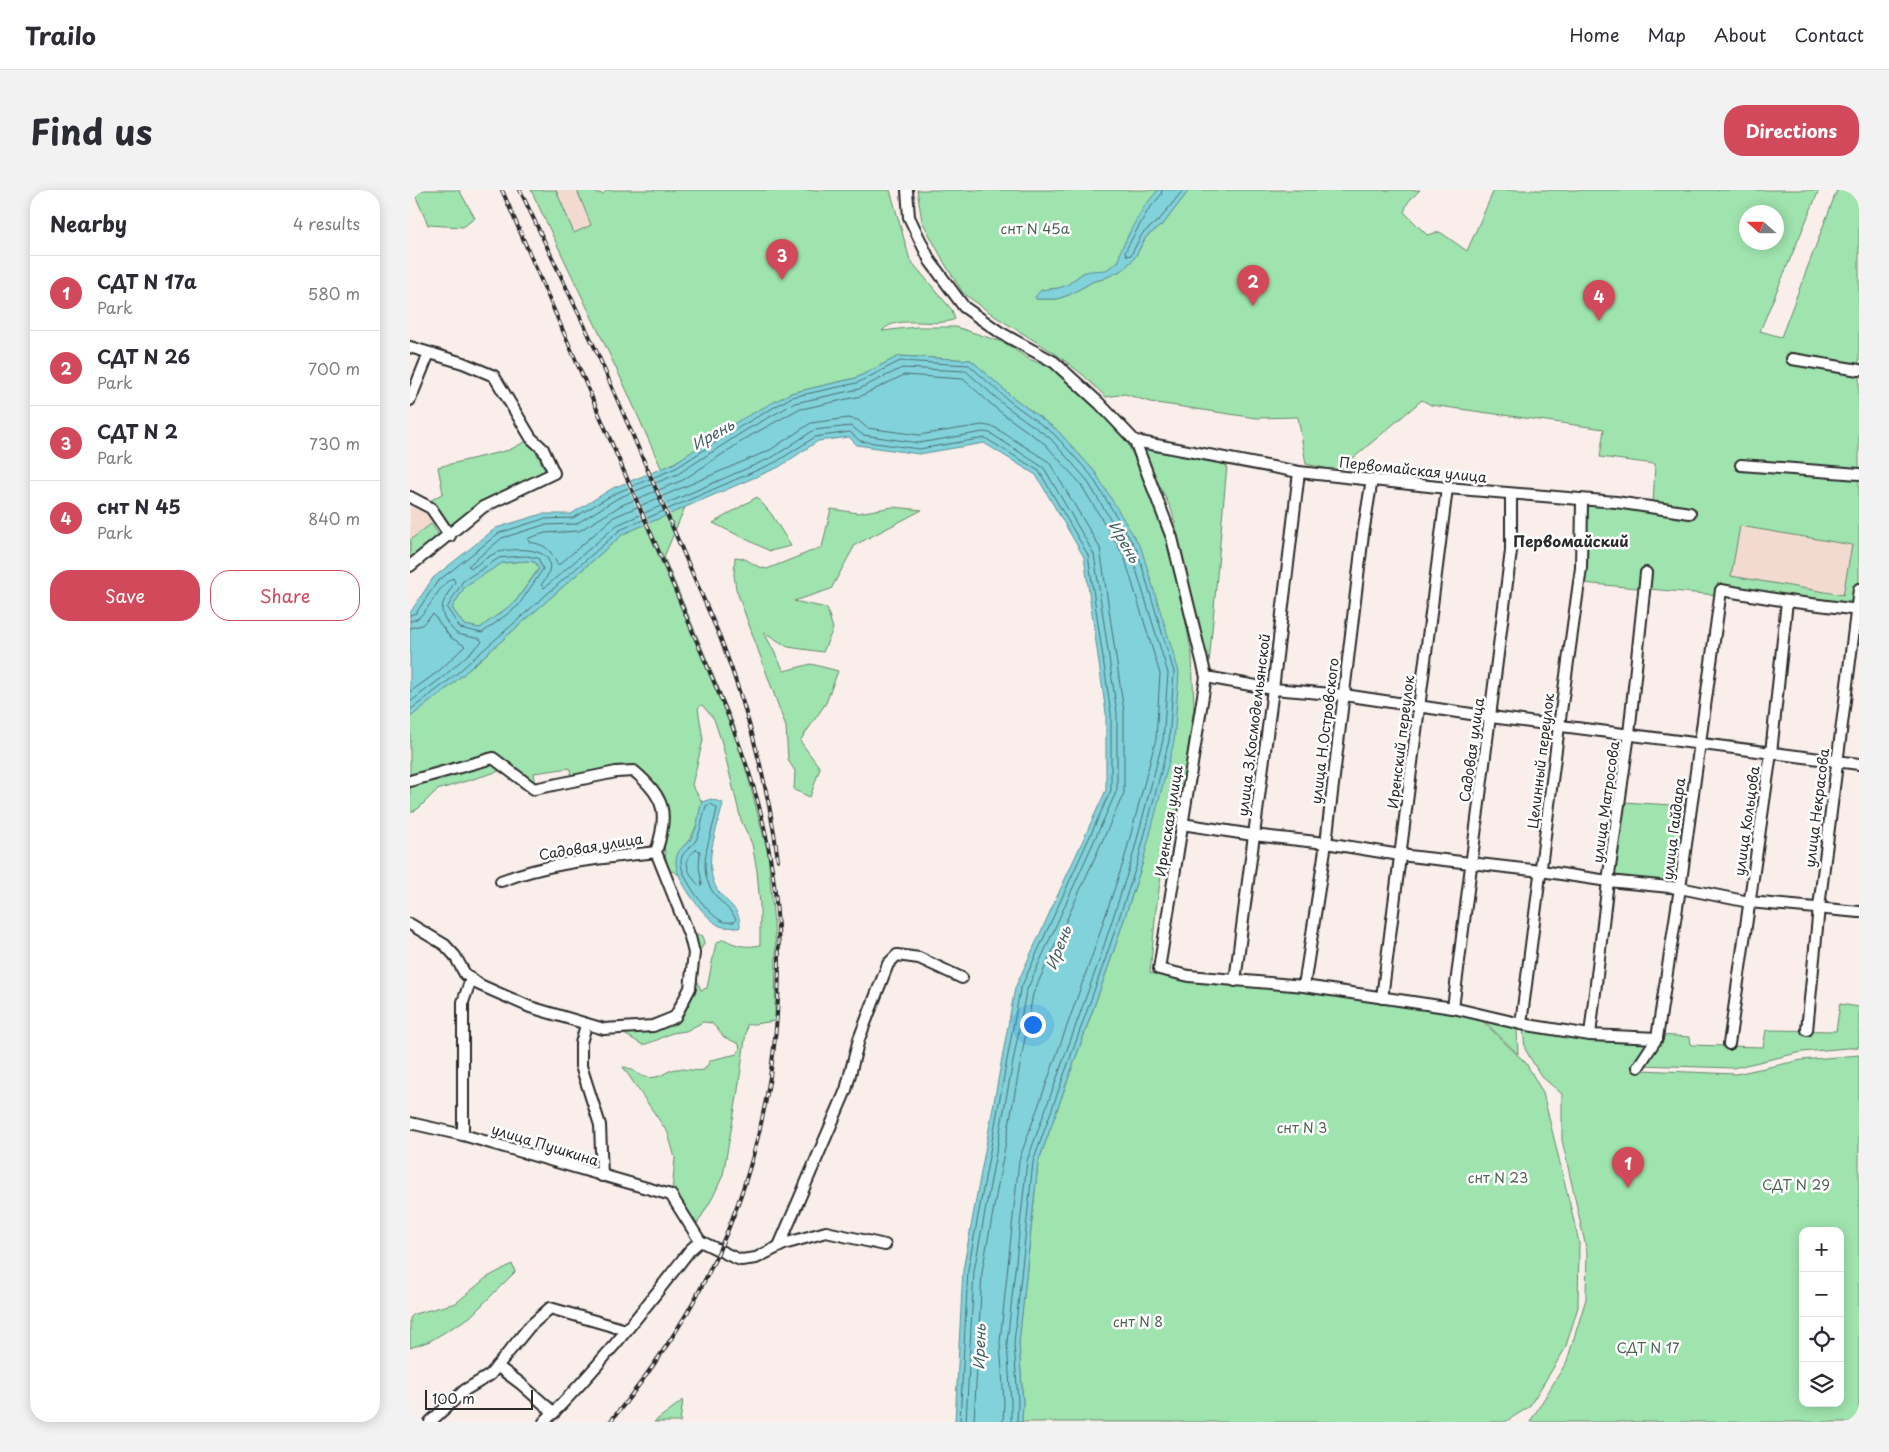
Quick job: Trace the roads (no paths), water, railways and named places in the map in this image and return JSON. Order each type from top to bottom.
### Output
[{"type":"street","points":[[907,190],[909,217],[930,261],[964,307],[1001,333],[1054,362],[1099,403],[1135,441],[1172,538],[1206,677],[1273,689],[1344,695],[1491,717],[1859,764]]},
{"type":"street","points":[[410,347],[463,363],[494,376],[531,438],[543,449],[554,473],[483,508],[410,566]]},
{"type":"street","points":[[410,400],[429,353]]},
{"type":"street","points":[[1792,359],[1859,370]]},
{"type":"street","name":"Первомайская улица","points":[[1135,441],[1299,472],[1582,501],[1616,502],[1690,513]]},
{"type":"street","points":[[1742,466],[1859,474]]},
{"type":"street","name":"улица З.Космодемьянской","points":[[1235,981],[1299,472]]},
{"type":"street","name":"улица Н.Островского","points":[[1304,986],[1326,843],[1363,534],[1372,480]]},
{"type":"street","name":"Иренский переулок","points":[[1382,998],[1446,488]]},
{"type":"street","name":"Садовая улица","points":[[1453,1008],[1470,864],[1491,717],[1510,552],[1512,494]]},
{"type":"street","points":[[410,498],[431,508],[450,536]]},
{"type":"street","name":"Целинный переулок","points":[[1521,1024],[1580,568],[1582,501]]},
{"type":"street","name":"улица Матросова","points":[[1590,1034],[1608,881],[1630,734],[1646,573]]},
{"type":"street","name":"улица Некрасова","points":[[1806,1030],[1819,907],[1858,610],[1859,589]]},
{"type":"street","name":"улица Гайдара","points":[[1638,1067],[1657,1038],[1680,888],[1721,590],[1787,601]]},
{"type":"street","points":[[1787,601],[1858,610]]},
{"type":"street","name":"улица Кольцова","points":[[1729,1044],[1770,753],[1787,601]]},
{"type":"street","name":"Иренская улица","points":[[1206,677],[1159,969],[1189,976],[1235,981]]},
{"type":"street","name":"Садовая улица","points":[[410,781],[493,758],[534,789],[616,772],[634,771],[648,782],[662,802],[664,816],[661,838],[656,852],[690,937],[694,953],[690,988],[675,1017],[653,1026],[604,1029],[586,1025],[530,1007],[480,985],[466,974],[455,956],[445,945],[410,924]]},
{"type":"street","points":[[1182,824],[1253,835],[1326,843],[1400,856],[1680,888],[1748,902],[1859,912]]},
{"type":"street","name":"Садовая улица","points":[[501,881],[524,872],[551,866],[656,852]]},
{"type":"street","points":[[779,1246],[846,1090],[859,1039],[888,964],[897,955],[909,956],[919,958],[962,978]]},
{"type":"street","points":[[463,1135],[463,1002],[471,979]]},
{"type":"street","points":[[1235,981],[1304,986],[1453,1008],[1521,1024],[1590,1034],[1657,1038]]},
{"type":"street","points":[[586,1025],[580,1043],[581,1066],[600,1125],[602,1176]]},
{"type":"street","name":"улица Пушкина","points":[[410,1123],[463,1135],[671,1195],[700,1241]]},
{"type":"street","points":[[544,1422],[626,1330],[690,1250],[700,1241],[733,1257],[748,1260],[779,1246],[826,1232],[885,1246]]},
{"type":"street","points":[[430,1422],[465,1390],[490,1375],[528,1327],[550,1308],[626,1330]]},
{"type":"street","points":[[497,1366],[520,1382],[554,1413]]},
{"type":"water","points":[[1158,190],[1189,190],[1164,223],[1146,237],[1135,257],[1124,269],[1094,281],[1069,295],[1057,299],[1036,299],[1035,297],[1041,290],[1059,288],[1067,285],[1083,273],[1106,270],[1119,261],[1120,252],[1134,224],[1144,207]]},
{"type":"water","name":"Ирень","points":[[899,356],[971,360],[1011,396],[1057,430],[1095,472],[1141,548],[1179,672],[1174,742],[1142,865],[1110,962],[1038,1163],[1019,1343],[1023,1402],[1022,1422],[955,1422],[963,1270],[1015,988],[1106,790],[1106,713],[1084,557],[1036,475],[984,443],[919,454],[857,445],[849,437],[818,441],[779,467],[623,534],[450,686],[410,717],[410,613],[433,578],[496,528],[542,514],[571,514],[613,488],[673,464],[740,420],[791,393],[856,378]],"holes":[[[535,562],[539,569],[515,602],[480,628],[464,625],[452,608],[465,586],[502,563]]]},
{"type":"water","points":[[711,799],[723,803],[711,853],[711,873],[717,889],[734,908],[739,920],[739,928],[724,927],[713,922],[691,897],[677,868],[677,856],[693,835],[702,802]]},
{"type":"railway","points":[[502,190],[737,738],[757,798],[773,875],[778,933],[778,993],[773,1052],[764,1112],[749,1170],[730,1225],[696,1297],[662,1353],[610,1422]]},
{"type":"railway","points":[[520,190],[595,348],[720,637],[756,747],[769,803],[778,860]]},
{"type":"place","name":"СДТ N 2","points":[[782,280]]},
{"type":"place","name":"СДТ N 26","points":[[1253,306]]},
{"type":"place","name":"снт N 45","points":[[1599,321]]},
{"type":"place","name":"СДТ N 17а","points":[[1628,1188]]},
{"type":"district","name":"Первомайский","points":[[1571,542]]},
{"type":"park label","name":"снт N 45а","points":[[1035,229]]},
{"type":"park label","name":"снт N 3","points":[[1302,1128]]},
{"type":"park label","name":"снт N 23","points":[[1498,1178]]},
{"type":"park label","name":"СДТ N 29","points":[[1796,1185]]},
{"type":"park label","name":"снт N 8","points":[[1138,1322]]},
{"type":"park label","name":"СДТ N 17","points":[[1648,1348]]}]
